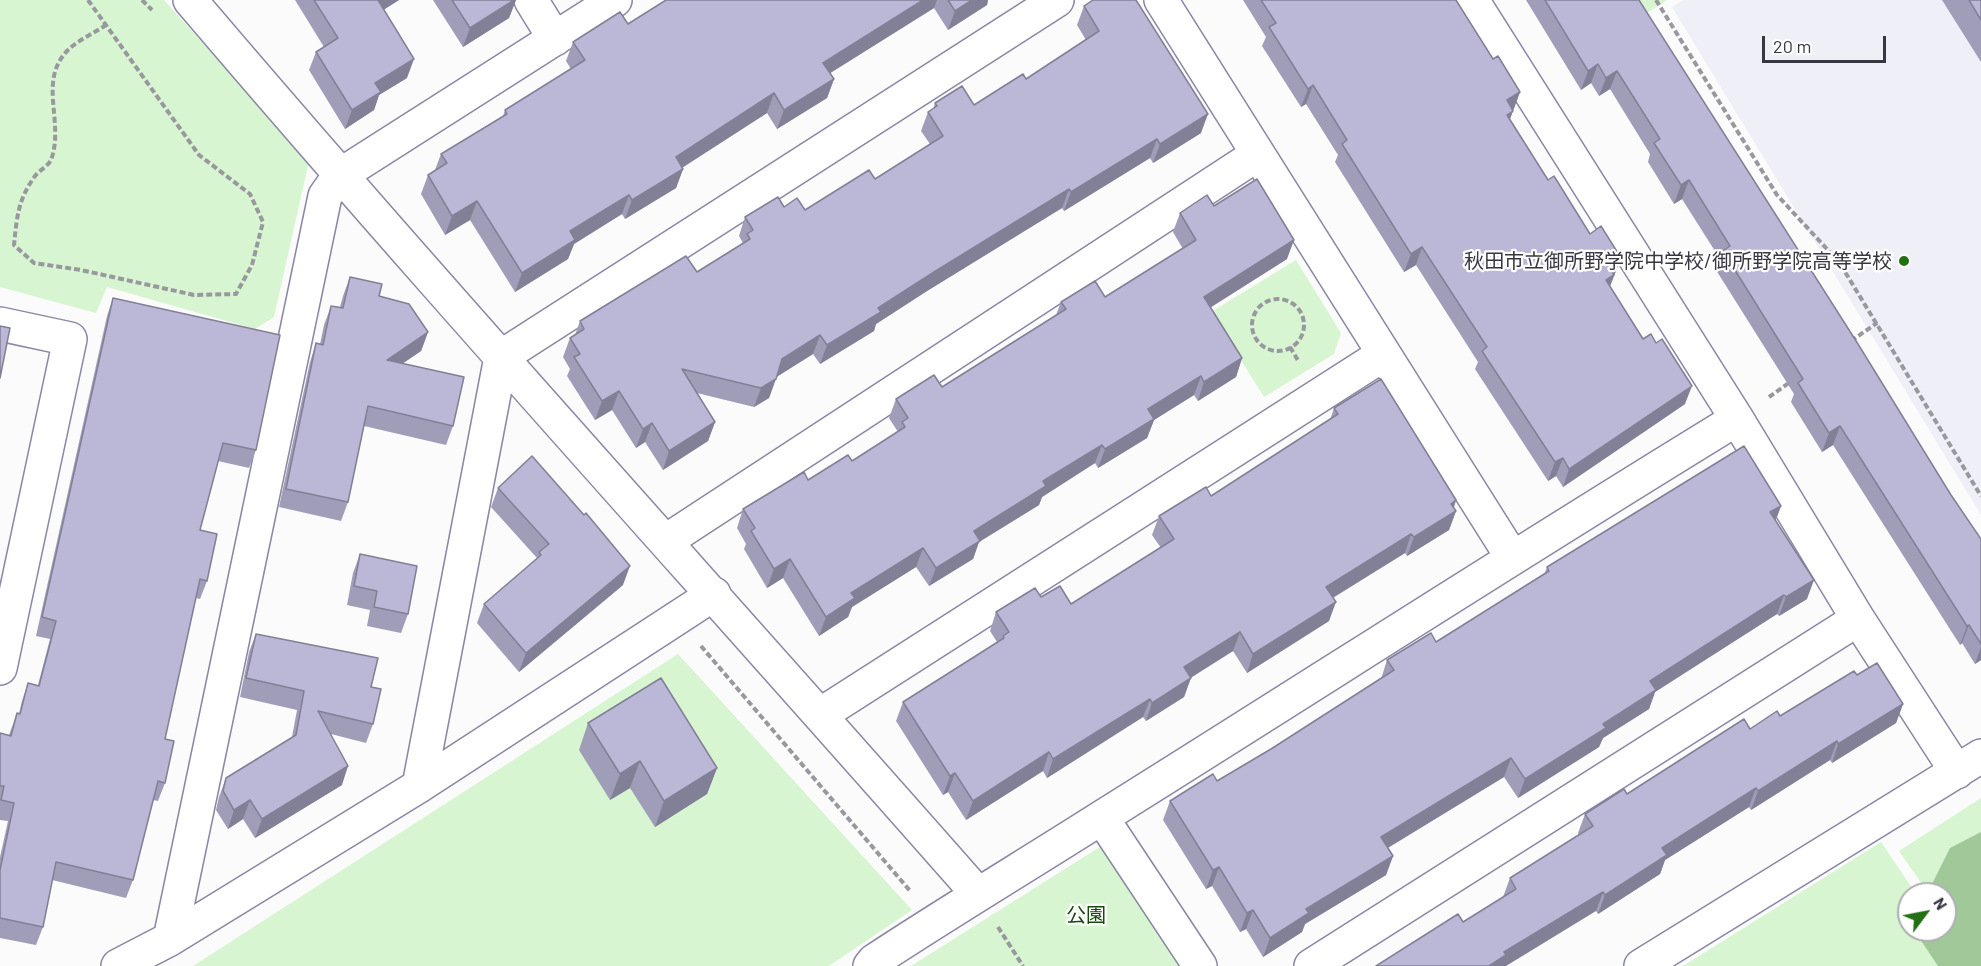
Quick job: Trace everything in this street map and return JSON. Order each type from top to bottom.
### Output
[{"type":"street","points":[[190,0],[339,176],[714,594],[977,893]]},
{"type":"street","points":[[531,0],[555,39]]},
{"type":"street","points":[[170,939],[326,196],[339,176],[615,0]]},
{"type":"street","points":[[419,786],[501,357],[1057,0]]},
{"type":"street","points":[[1161,0],[1512,556]]},
{"type":"street","points":[[1472,0],[1737,419],[1858,620],[1969,764],[1641,966]]},
{"type":"street","points":[[666,541],[1258,154]]},
{"type":"street","points":[[0,324],[70,339],[0,668]]},
{"type":"street","points":[[820,715],[1384,354]]},
{"type":"street","points":[[870,966],[874,961],[977,893],[1102,818],[1512,556],[1737,419]]},
{"type":"street","points":[[118,966],[170,939],[419,786],[714,594]]},
{"type":"street","points":[[1311,966],[1858,620]]},
{"type":"street","points":[[1102,818],[1200,966]]},
{"type":"path","points":[[88,0],[106,25],[199,155],[250,194],[263,222],[252,265],[236,294],[194,295],[81,270],[34,263],[14,245],[18,206],[36,174],[50,162],[57,127],[51,97],[54,67],[68,49],[106,25]]},
{"type":"path","points":[[1656,0],[1777,195],[1839,262],[1981,496]]},
{"type":"path","points":[[1284,299],[1299,309],[1303,317],[1302,333],[1299,341],[1286,350],[1269,350],[1262,346],[1252,332],[1254,314],[1266,301],[1284,299]]},
{"type":"path","points":[[1849,342],[1877,323]]},
{"type":"path","points":[[1737,419],[1793,380]]},
{"type":"path","points":[[977,893],[1023,966]]},
{"type":"shaded area","name":"秋田市立御所野学院中学校/御所野学院高等学校","points":[[1683,0],[1981,0],[1981,515],[1672,7]]},
{"type":"green space","points":[[0,0],[164,0],[309,161],[274,317],[255,329],[107,287],[96,313],[0,287]]},
{"type":"green space","points":[[1627,0],[1667,0],[1639,18]]},
{"type":"green space","points":[[1296,260],[1341,333],[1334,354],[1264,397],[1211,312]]},
{"type":"green space","points":[[678,654],[912,910],[829,966],[193,966]]},
{"type":"green space","points":[[1981,798],[1981,966],[1957,918],[1957,882],[1921,882],[1899,851]]},
{"type":"green space","points":[[1981,832],[1981,966],[1938,966],[1922,942],[1957,942],[1957,882],[1933,882],[1950,848]]},
{"type":"green space","points":[[1881,842],[1908,882],[1897,882],[1897,942],[1949,942],[1965,966],[1683,966]]},
{"type":"green space","name":"公園","points":[[1103,845],[1179,966],[911,966]]},
{"type":"building","points":[[314,0],[378,0],[414,59],[375,83],[381,92],[352,110],[316,52],[338,38]]},
{"type":"building","points":[[452,0],[514,0],[470,28]]},
{"type":"building","points":[[666,0],[923,0],[823,63],[834,79],[784,110],[774,93],[676,157],[683,169],[632,200],[629,195],[570,231],[575,240],[522,273],[477,201],[452,216],[428,175],[447,163],[441,154],[507,114],[505,110],[585,60],[573,42],[620,12],[628,24]]},
{"type":"building","points":[[948,0],[972,0],[955,11]]},
{"type":"building","points":[[1093,0],[1136,0],[1208,114],[1160,144],[1157,139],[1071,192],[1069,189],[878,308],[881,312],[827,345],[820,335],[782,359],[776,379],[761,388],[682,369],[715,422],[669,451],[652,423],[643,429],[619,391],[602,401],[574,357],[580,354],[570,338],[584,329],[580,321],[686,256],[697,272],[750,239],[747,234],[753,230],[745,217],[778,197],[784,207],[797,198],[805,210],[869,170],[875,179],[943,136],[928,112],[937,106],[935,103],[962,86],[974,105],[1023,74],[1026,79],[1099,31],[1084,6]]},
{"type":"building","points":[[1261,0],[1456,0],[1493,59],[1498,56],[1520,92],[1507,100],[1513,111],[1507,115],[1548,180],[1554,176],[1590,234],[1601,226],[1621,258],[1608,266],[1614,275],[1606,280],[1643,339],[1651,334],[1656,343],[1662,339],[1692,386],[1569,469],[1563,458],[1555,462],[1482,351],[1487,347],[1422,247],[1411,254],[1342,144],[1347,140],[1313,85],[1308,89],[1269,27],[1276,23]]},
{"type":"building","points":[[1545,0],[1639,0],[1981,539],[1981,644],[1969,625],[1967,626],[1840,426],[1829,433],[1798,383],[1803,379],[1723,251],[1730,246],[1689,180],[1681,185],[1654,143],[1660,139],[1617,71],[1606,78],[1598,64],[1588,71]]},
{"type":"building","points":[[1969,0],[1981,0],[1981,20]]},
{"type":"building","points":[[1257,179],[1294,240],[1204,297],[1242,358],[1204,382],[1201,376],[1148,409],[1154,419],[1105,449],[1102,445],[1043,481],[1046,486],[974,531],[980,541],[936,568],[923,548],[851,593],[855,598],[826,617],[790,559],[774,569],[751,531],[755,528],[743,509],[804,472],[808,480],[848,455],[852,461],[905,427],[902,422],[908,418],[896,399],[934,375],[942,387],[1066,309],[1061,302],[1095,281],[1105,297],[1196,240],[1180,213],[1207,195],[1214,206]]},
{"type":"building","points":[[350,277],[382,284],[379,296],[409,304],[428,332],[387,360],[464,377],[453,426],[368,406],[348,502],[286,489],[316,343],[323,345],[331,306],[343,308]]},
{"type":"building","points":[[113,298],[280,335],[256,450],[223,443],[200,530],[217,534],[207,581],[200,579],[165,739],[174,741],[165,783],[158,781],[133,880],[56,862],[43,927],[0,918],[0,870],[14,803],[1,800],[4,786],[0,786],[0,733],[11,736],[17,713],[20,714],[28,683],[39,686],[56,621],[42,617]]},
{"type":"building","points":[[0,326],[10,328],[0,378]]},
{"type":"building","points":[[1381,379],[1456,500],[1451,504],[1456,511],[1414,537],[1411,534],[1326,587],[1336,602],[1253,654],[1240,632],[1184,667],[1191,678],[1152,703],[1150,699],[1053,759],[1049,752],[973,801],[955,773],[950,776],[903,702],[1004,638],[1003,636],[1009,632],[996,612],[1035,588],[1041,597],[1060,586],[1071,604],[1174,539],[1159,516],[1206,487],[1211,496],[1338,414],[1334,408]]},
{"type":"building","points":[[1744,446],[1781,506],[1770,512],[1814,580],[1786,597],[1784,595],[1650,681],[1656,690],[1603,724],[1606,728],[1525,779],[1511,758],[1381,837],[1393,856],[1306,909],[1309,913],[1270,938],[1253,910],[1247,913],[1219,867],[1213,870],[1170,801],[1213,774],[1217,781],[1271,749],[1394,670],[1387,660],[1431,633],[1436,642],[1549,571],[1547,567]]},
{"type":"building","points":[[532,456],[584,515],[586,513],[630,566],[526,653],[484,604],[541,555],[539,552],[549,544],[498,488]]},
{"type":"building","points":[[360,554],[417,566],[408,614],[374,607],[377,591],[354,586]]},
{"type":"building","points":[[256,634],[378,658],[371,687],[381,689],[373,724],[318,711],[348,766],[262,819],[250,800],[234,810],[223,791],[226,778],[296,735],[304,691],[246,678]]},
{"type":"building","points":[[1877,663],[1903,704],[1838,744],[1837,741],[1758,791],[1756,788],[1662,848],[1667,855],[1605,895],[1603,892],[1504,952],[1506,955],[1489,966],[1376,966],[1458,914],[1463,922],[1516,889],[1510,878],[1593,826],[1585,814],[1624,789],[1627,794],[1744,719],[1750,729],[1777,711],[1780,716],[1854,671],[1857,675]]},
{"type":"building","points":[[661,678],[717,768],[664,801],[640,761],[620,774],[588,723]]},
{"type":"place","name":"秋田市立御所野学院中学校/御所野学院高等学校","points":[[1904,261]]}]
